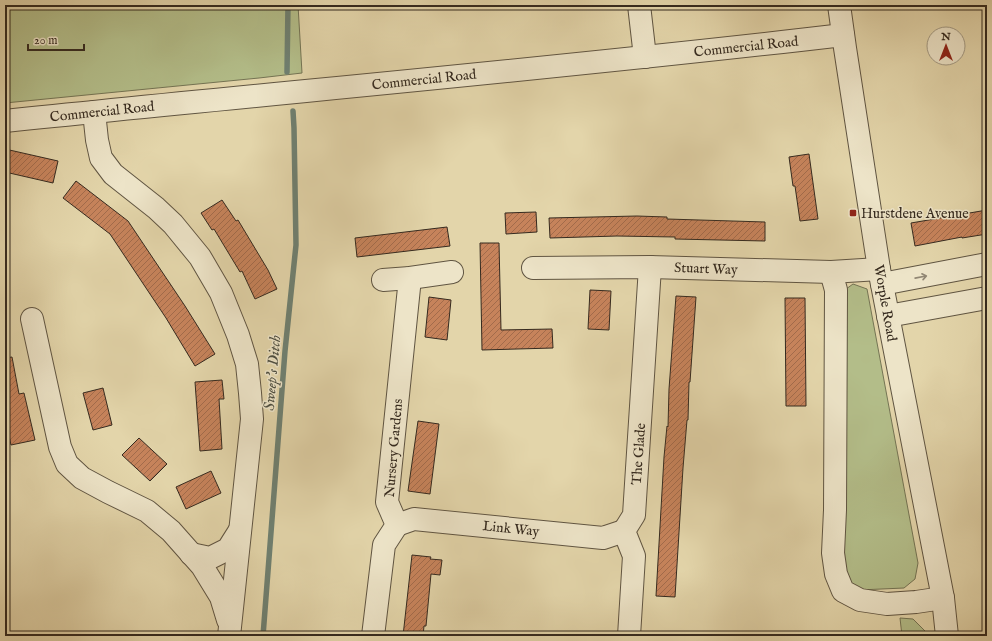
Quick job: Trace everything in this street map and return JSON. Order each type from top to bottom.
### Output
[{"type":"street","points":[[639,5],[644,57]]},
{"type":"street","name":"Worple Road","points":[[839,5],[881,276],[943,598],[947,636]]},
{"type":"street","name":"Commercial Road","points":[[5,121],[644,57],[843,35]]},
{"type":"street","points":[[94,112],[97,140],[101,158],[113,174],[156,208],[173,224],[200,257],[221,293],[238,335],[247,364],[252,419],[230,632]]},
{"type":"street","points":[[881,276],[987,264]]},
{"type":"street","name":"Stuart Way","points":[[533,268],[650,267],[831,272],[881,276]]},
{"type":"street","name":"The Glade","points":[[624,531],[634,516],[650,267]]},
{"type":"street","points":[[383,280],[452,272]]},
{"type":"street","points":[[831,272],[836,290],[835,510],[833,553],[836,574],[843,591],[860,600],[887,604],[943,598]]},
{"type":"street","name":"Nursery Gardens","points":[[397,525],[387,502],[410,278]]},
{"type":"street","points":[[888,316],[987,298]]},
{"type":"street","points":[[32,320],[60,446],[67,464],[82,478],[147,510],[171,531],[202,566],[221,597],[230,632]]},
{"type":"street","name":"Link Way","points":[[397,525],[414,519],[603,538],[624,531]]},
{"type":"street","points":[[373,636],[384,545],[397,525]]},
{"type":"street","points":[[191,554],[210,558],[228,549],[240,530]]},
{"type":"street","points":[[624,531],[634,556],[629,636]]},
{"type":"green space","points":[[5,5],[298,5],[302,73],[5,103]]},
{"type":"green space","points":[[853,284],[867,289],[918,563],[915,579],[904,588],[859,590],[849,585],[840,569],[842,292]]},
{"type":"green space","points":[[900,618],[913,619],[926,632],[927,636],[902,636]]},
{"type":"building","points":[[5,149],[58,161],[53,183],[5,172]]},
{"type":"building","points":[[809,154],[818,219],[800,221],[789,157]]},
{"type":"building","points":[[76,181],[128,221],[215,354],[195,366],[166,318],[110,234],[63,198]]},
{"type":"building","points":[[222,200],[236,221],[238,220],[268,270],[277,289],[255,299],[242,271],[240,272],[214,229],[212,230],[201,213]]},
{"type":"building","points":[[987,210],[987,234],[915,246],[911,223]]},
{"type":"building","points":[[536,212],[537,232],[506,234],[505,213]]},
{"type":"building","points":[[637,216],[667,217],[667,219],[765,222],[765,241],[617,236],[550,238],[549,218]]},
{"type":"building","points":[[447,227],[450,246],[357,257],[355,238]]},
{"type":"building","points":[[480,243],[499,243],[501,330],[552,329],[553,348],[482,350]]},
{"type":"building","points":[[590,290],[611,291],[609,330],[588,329]]},
{"type":"building","points":[[676,296],[696,297],[675,597],[656,596],[664,457],[667,426],[668,427],[669,389]]},
{"type":"building","points":[[429,297],[451,300],[447,340],[425,337]]},
{"type":"building","points":[[785,298],[805,298],[806,406],[786,406]]},
{"type":"building","points":[[12,357],[19,394],[24,393],[35,440],[11,445],[5,418],[5,358]]},
{"type":"building","points":[[222,380],[224,399],[219,399],[222,449],[200,451],[195,382]]},
{"type":"building","points":[[103,388],[112,425],[93,430],[83,393]]},
{"type":"building","points":[[418,421],[439,424],[430,494],[408,491]]},
{"type":"building","points":[[139,438],[167,464],[150,481],[122,455]]},
{"type":"building","points":[[211,471],[221,493],[186,509],[176,487]]},
{"type":"building","points":[[412,555],[442,560],[440,575],[431,574],[426,626],[424,626],[423,636],[403,636]]},
{"type":"waterway","points":[[287,72],[288,5]]},
{"type":"waterway","name":"Sweep's Ditch","points":[[263,636],[285,351],[296,245],[293,111]]},
{"type":"place","name":"Hurstdene Avenue","points":[[853,213]]}]
